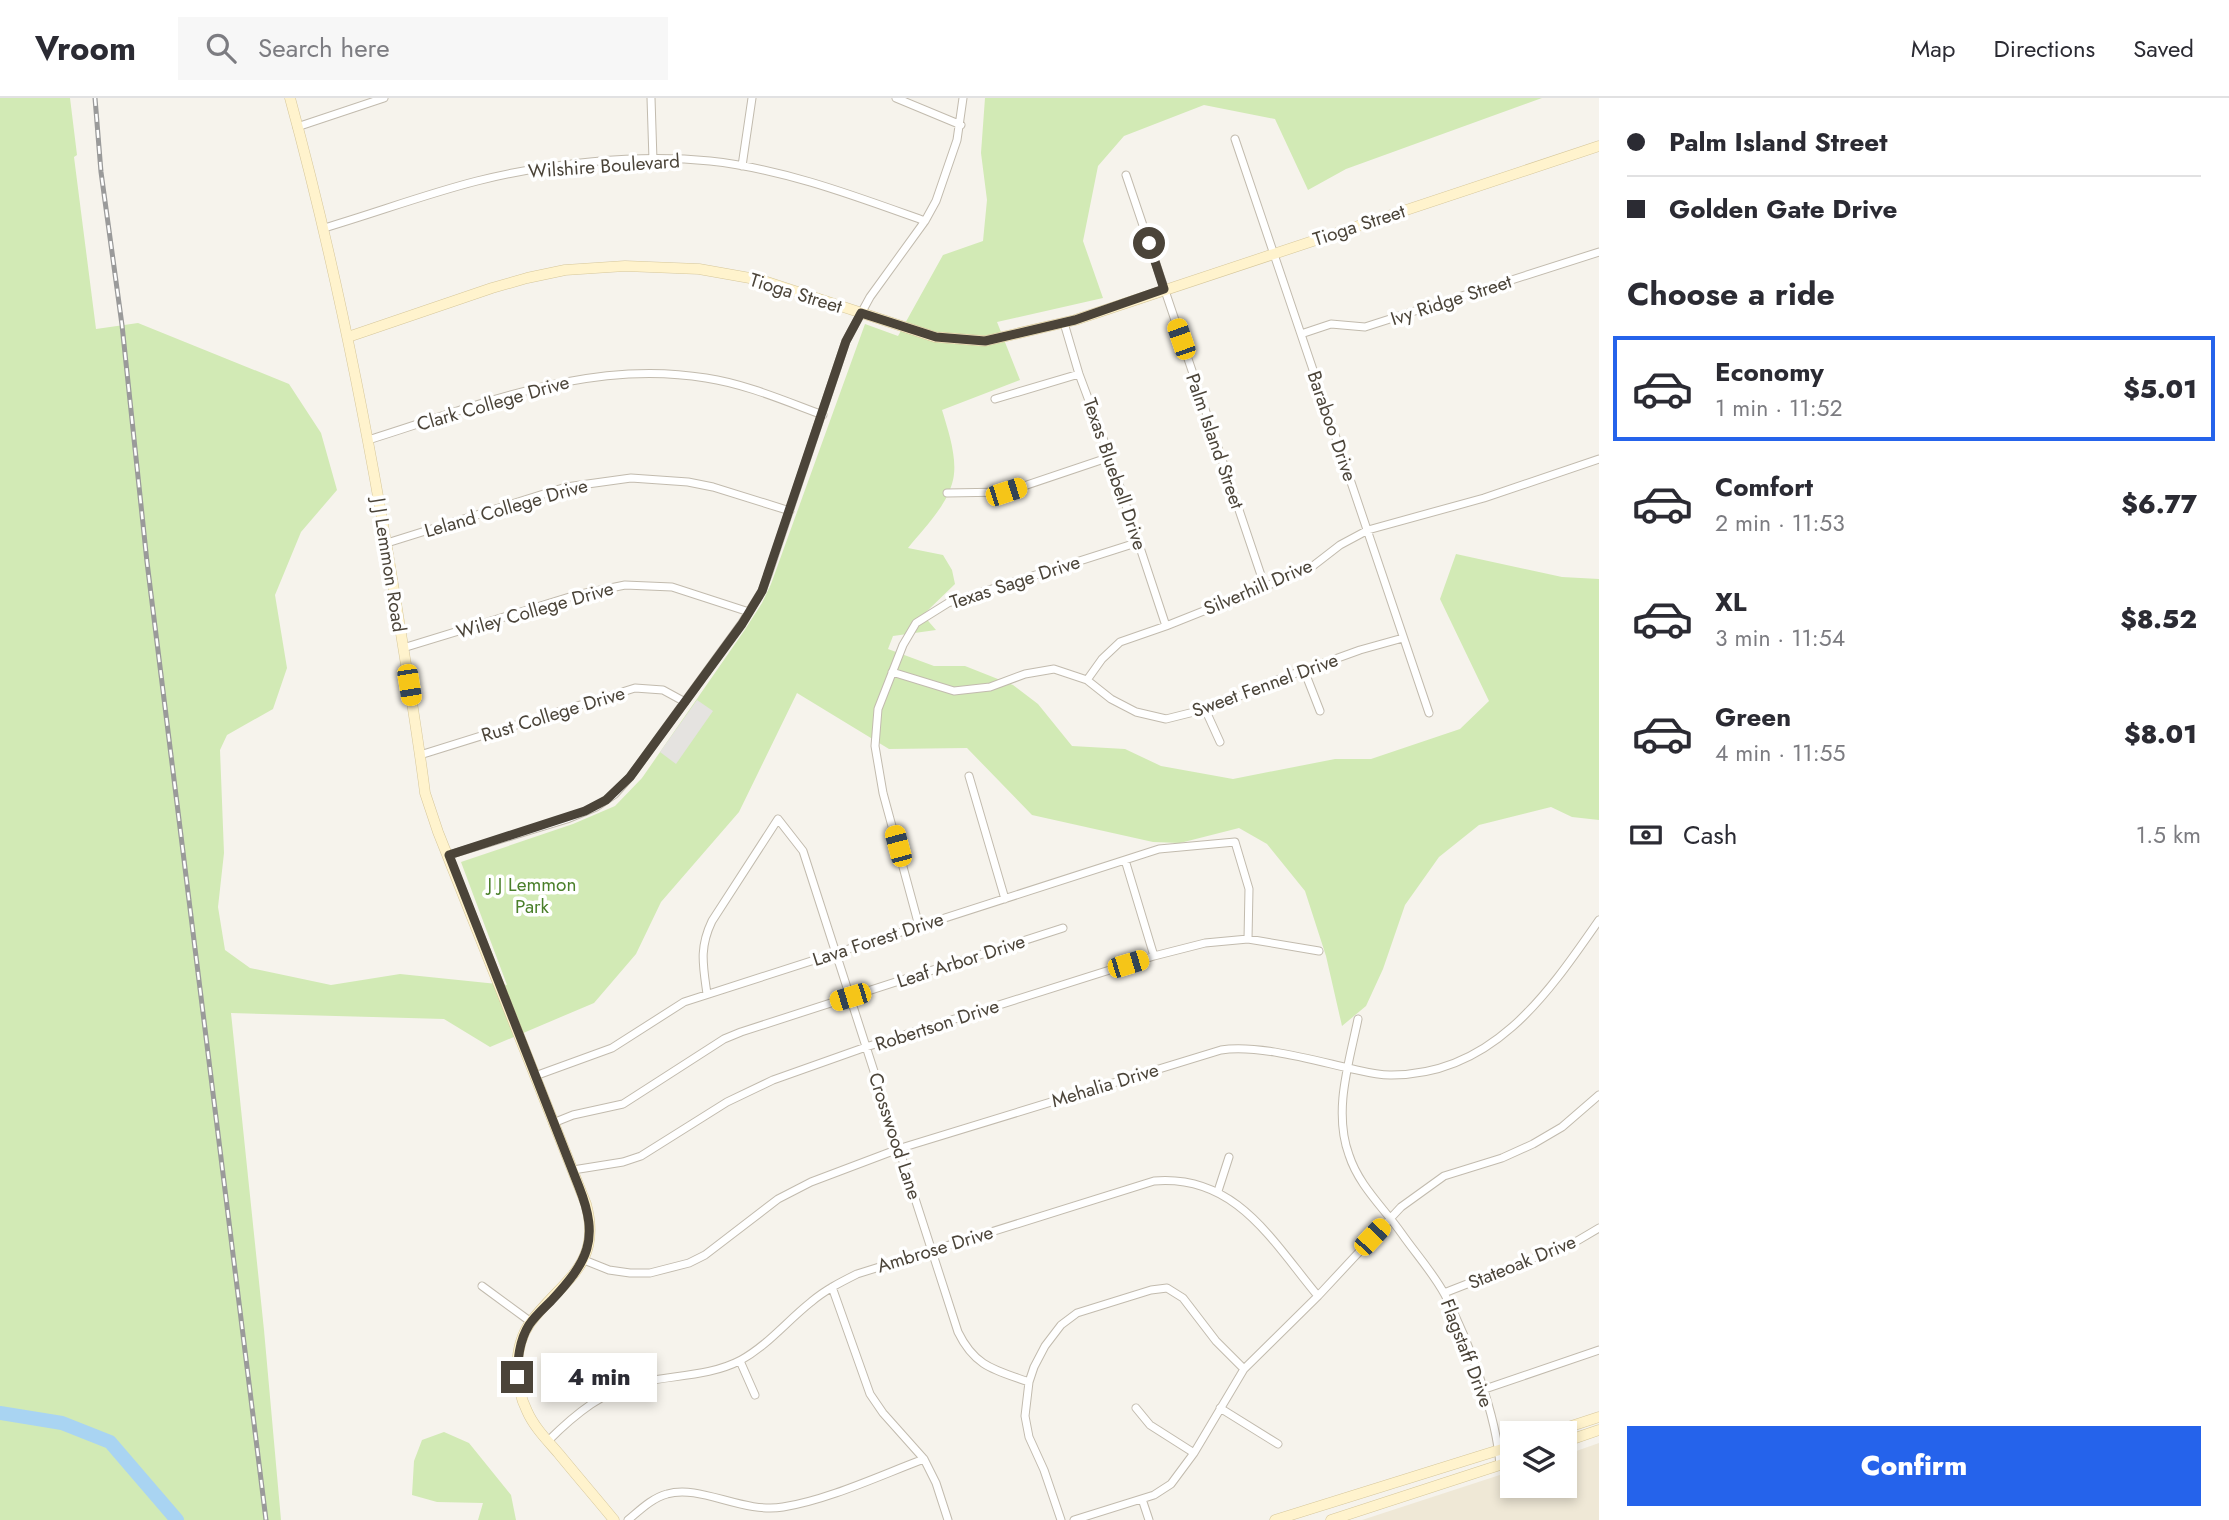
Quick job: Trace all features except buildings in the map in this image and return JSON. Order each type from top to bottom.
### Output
[{"type":"street","name":"J J Lemmon Road","points":[[289,98],[324,228],[348,337],[387,543],[425,793],[590,1219],[590,1242],[584,1261]]},
{"type":"street","points":[[298,127],[384,98]]},
{"type":"street","points":[[651,98],[653,160]]},
{"type":"street","points":[[742,166],[752,98]]},
{"type":"street","points":[[896,98],[961,125]]},
{"type":"street","points":[[449,855],[567,819],[606,800],[630,777],[750,612],[762,591],[790,512],[846,341],[861,313],[925,221],[946,178],[961,125],[963,98]]},
{"type":"street","name":"Baraboo Drive","points":[[1235,139],[1429,713]]},
{"type":"street","name":"Tioga Street","points":[[348,337],[492,288],[565,270],[604,267],[699,269],[739,275],[776,284],[936,337],[985,341],[1064,323],[1599,146]]},
{"type":"street","name":"Wilshire Boulevard","points":[[324,228],[487,178],[588,163],[680,159],[742,166],[796,178],[925,221]]},
{"type":"street","name":"Palm Island Street","points":[[1126,175],[1265,587]]},
{"type":"street","name":"Ivy Ridge Street","points":[[1301,334],[1331,324],[1365,327],[1599,252]]},
{"type":"street","name":"Texas Bluebell Drive","points":[[1064,323],[1166,626]]},
{"type":"street","name":"Clark College Drive","points":[[368,440],[556,382],[610,374],[675,374],[712,379],[757,391],[823,415]]},
{"type":"street","points":[[995,399],[1079,374]]},
{"type":"street","points":[[947,493],[1006,492],[1110,457]]},
{"type":"street","name":"Silverhill Drive","points":[[1087,680],[1102,659],[1120,642],[1309,569],[1340,545],[1367,530],[1484,498],[1599,459]]},
{"type":"street","name":"Leland College Drive","points":[[387,543],[566,487],[631,478],[688,482],[790,512]]},
{"type":"street","name":"Texas Sage Drive","points":[[919,926],[883,793],[875,746],[878,709],[902,645],[916,623],[948,603],[1139,542]]},
{"type":"street","name":"Wiley College Drive","points":[[403,648],[576,595],[625,585],[672,587],[750,612]]},
{"type":"street","name":"Sweet Fennel Drive","points":[[892,672],[954,691],[990,687],[1025,674],[1054,669],[1087,680],[1111,699],[1136,712],[1167,719],[1205,709],[1304,670],[1403,638]]},
{"type":"street","points":[[1304,670],[1320,711]]},
{"type":"street","name":"Rust College Drive","points":[[420,755],[635,688],[663,690],[685,702]]},
{"type":"street","points":[[1205,709],[1220,742]]},
{"type":"street","points":[[969,776],[1005,898]]},
{"type":"street","name":"Crosswood Lane","points":[[707,994],[702,957],[703,939],[778,819],[803,851],[901,1149],[950,1309],[967,1350],[979,1363],[1029,1382]]},
{"type":"street","name":"Lava Forest Drive","points":[[535,1076],[612,1048],[684,1002],[1159,849],[1235,842],[1248,889],[1248,939]]},
{"type":"street","points":[[1125,860],[1154,956]]},
{"type":"street","name":"Mehalia Drive","points":[[584,1261],[609,1270],[630,1273],[650,1273],[689,1263],[705,1255],[778,1199],[811,1182],[901,1149],[1222,1049],[1251,1049],[1378,1074],[1419,1073],[1473,1055],[1499,1041],[1523,1019],[1599,920]]},
{"type":"street","name":"Leaf Arbor Drive","points":[[553,1123],[573,1115],[623,1104],[724,1039],[741,1032],[1063,928]]},
{"type":"street","name":"Robertson Drive","points":[[573,1170],[623,1162],[641,1156],[760,1085],[866,1047],[1154,956],[1205,943],[1248,939],[1319,951]]},
{"type":"street","name":"Flagstaff Drive","points":[[1359,1019],[1343,1093],[1342,1118],[1349,1156],[1369,1192],[1391,1218],[1444,1293],[1466,1341],[1482,1390],[1499,1450],[1500,1466]]},
{"type":"street","points":[[1074,1520],[1154,1495],[1171,1484],[1194,1453],[1244,1370],[1318,1296],[1401,1206],[1444,1176],[1511,1154],[1552,1133],[1599,1095]]},
{"type":"street","points":[[1219,1191],[1228,1157]]},
{"type":"street","name":"Ambrose Drive","points":[[548,1441],[581,1413],[616,1390],[639,1382],[689,1376],[740,1361],[768,1342],[812,1300],[866,1271],[1154,1181],[1189,1183],[1219,1191],[1241,1206],[1318,1296]]},
{"type":"street","name":"Stateoak Drive","points":[[1444,1293],[1577,1241],[1599,1228]]},
{"type":"street","points":[[584,1261],[573,1277],[531,1322],[523,1336],[519,1356],[519,1388],[530,1419],[614,1520]]},
{"type":"street","points":[[482,1286],[531,1322]]},
{"type":"street","points":[[832,1287],[870,1394],[883,1413],[924,1459],[932,1472],[948,1520]]},
{"type":"street","points":[[1060,1520],[1044,1470],[1029,1437],[1025,1416],[1029,1382],[1045,1346],[1062,1325],[1077,1313],[1167,1288],[1183,1298],[1216,1341],[1244,1370]]},
{"type":"street","points":[[1482,1390],[1599,1350]]},
{"type":"street","points":[[740,1361],[755,1395]]},
{"type":"street","points":[[1136,1408],[1150,1425],[1194,1453]]},
{"type":"street","points":[[1220,1408],[1278,1444]]},
{"type":"street","points":[[1577,1424],[1599,1417]]},
{"type":"street","points":[[1577,1438],[1599,1430]]},
{"type":"street","points":[[1275,1520],[1499,1450]]},
{"type":"street","points":[[628,1520],[651,1501],[675,1492],[708,1496],[747,1507],[788,1507],[924,1459]]},
{"type":"street","points":[[1331,1520],[1500,1466]]},
{"type":"street","points":[[1142,1499],[1149,1520]]},
{"type":"shaded area","points":[[697,700],[713,711],[676,764],[660,752]]},
{"type":"shaded area","points":[[1599,1443],[1599,1520],[1362,1520],[1500,1475],[1500,1498],[1577,1498],[1577,1451]]},
{"type":"green space","name":"J J Lemmon Park","points":[[0,98],[70,98],[77,155],[74,157],[96,329],[138,323],[289,384],[321,433],[337,490],[301,532],[275,595],[287,668],[273,709],[227,735],[220,750],[224,853],[218,907],[225,950],[250,968],[331,985],[400,974],[507,985],[461,862],[573,824],[615,806],[642,778],[744,631],[771,584],[865,324],[898,336],[943,255],[983,241],[987,200],[981,153],[985,98],[1542,98],[1346,169],[1308,190],[1275,119],[1204,105],[1124,136],[1098,166],[1083,241],[1103,298],[997,322],[1020,380],[942,410],[953,454],[953,480],[946,499],[908,548],[943,555],[952,570],[955,584],[923,615],[936,630],[893,636],[888,649],[934,666],[965,666],[1013,685],[1038,704],[1072,746],[1125,749],[1161,766],[1233,779],[1335,759],[1371,759],[1460,729],[1489,701],[1440,599],[1456,554],[1562,577],[1599,579],[1599,820],[1572,817],[1551,807],[1479,825],[1439,857],[1405,905],[1383,969],[1366,1006],[1342,1026],[1326,956],[1305,891],[1267,844],[1239,828],[1180,843],[1153,842],[1032,815],[967,748],[889,749],[797,693],[739,812],[661,902],[636,954],[594,1003],[490,1047],[444,1019],[231,1013],[281,1520],[0,1520]]},
{"type":"green space","points":[[444,1432],[469,1443],[511,1495],[516,1520],[478,1520],[483,1503],[437,1502],[412,1495],[414,1461],[422,1440]]},
{"type":"waterway","points":[[0,1413],[62,1423],[110,1442],[177,1520]]},
{"type":"railway","points":[[95,98],[101,172],[122,325],[147,562],[266,1520]]},
{"type":"route","points":[[517,1377],[523,1336],[531,1322],[573,1277],[584,1261],[590,1242],[590,1219],[449,855],[567,819],[596,807],[615,794],[630,777],[742,624],[762,591],[846,341],[861,313],[936,337],[985,341],[1075,320],[1164,289],[1149,243]]}]
